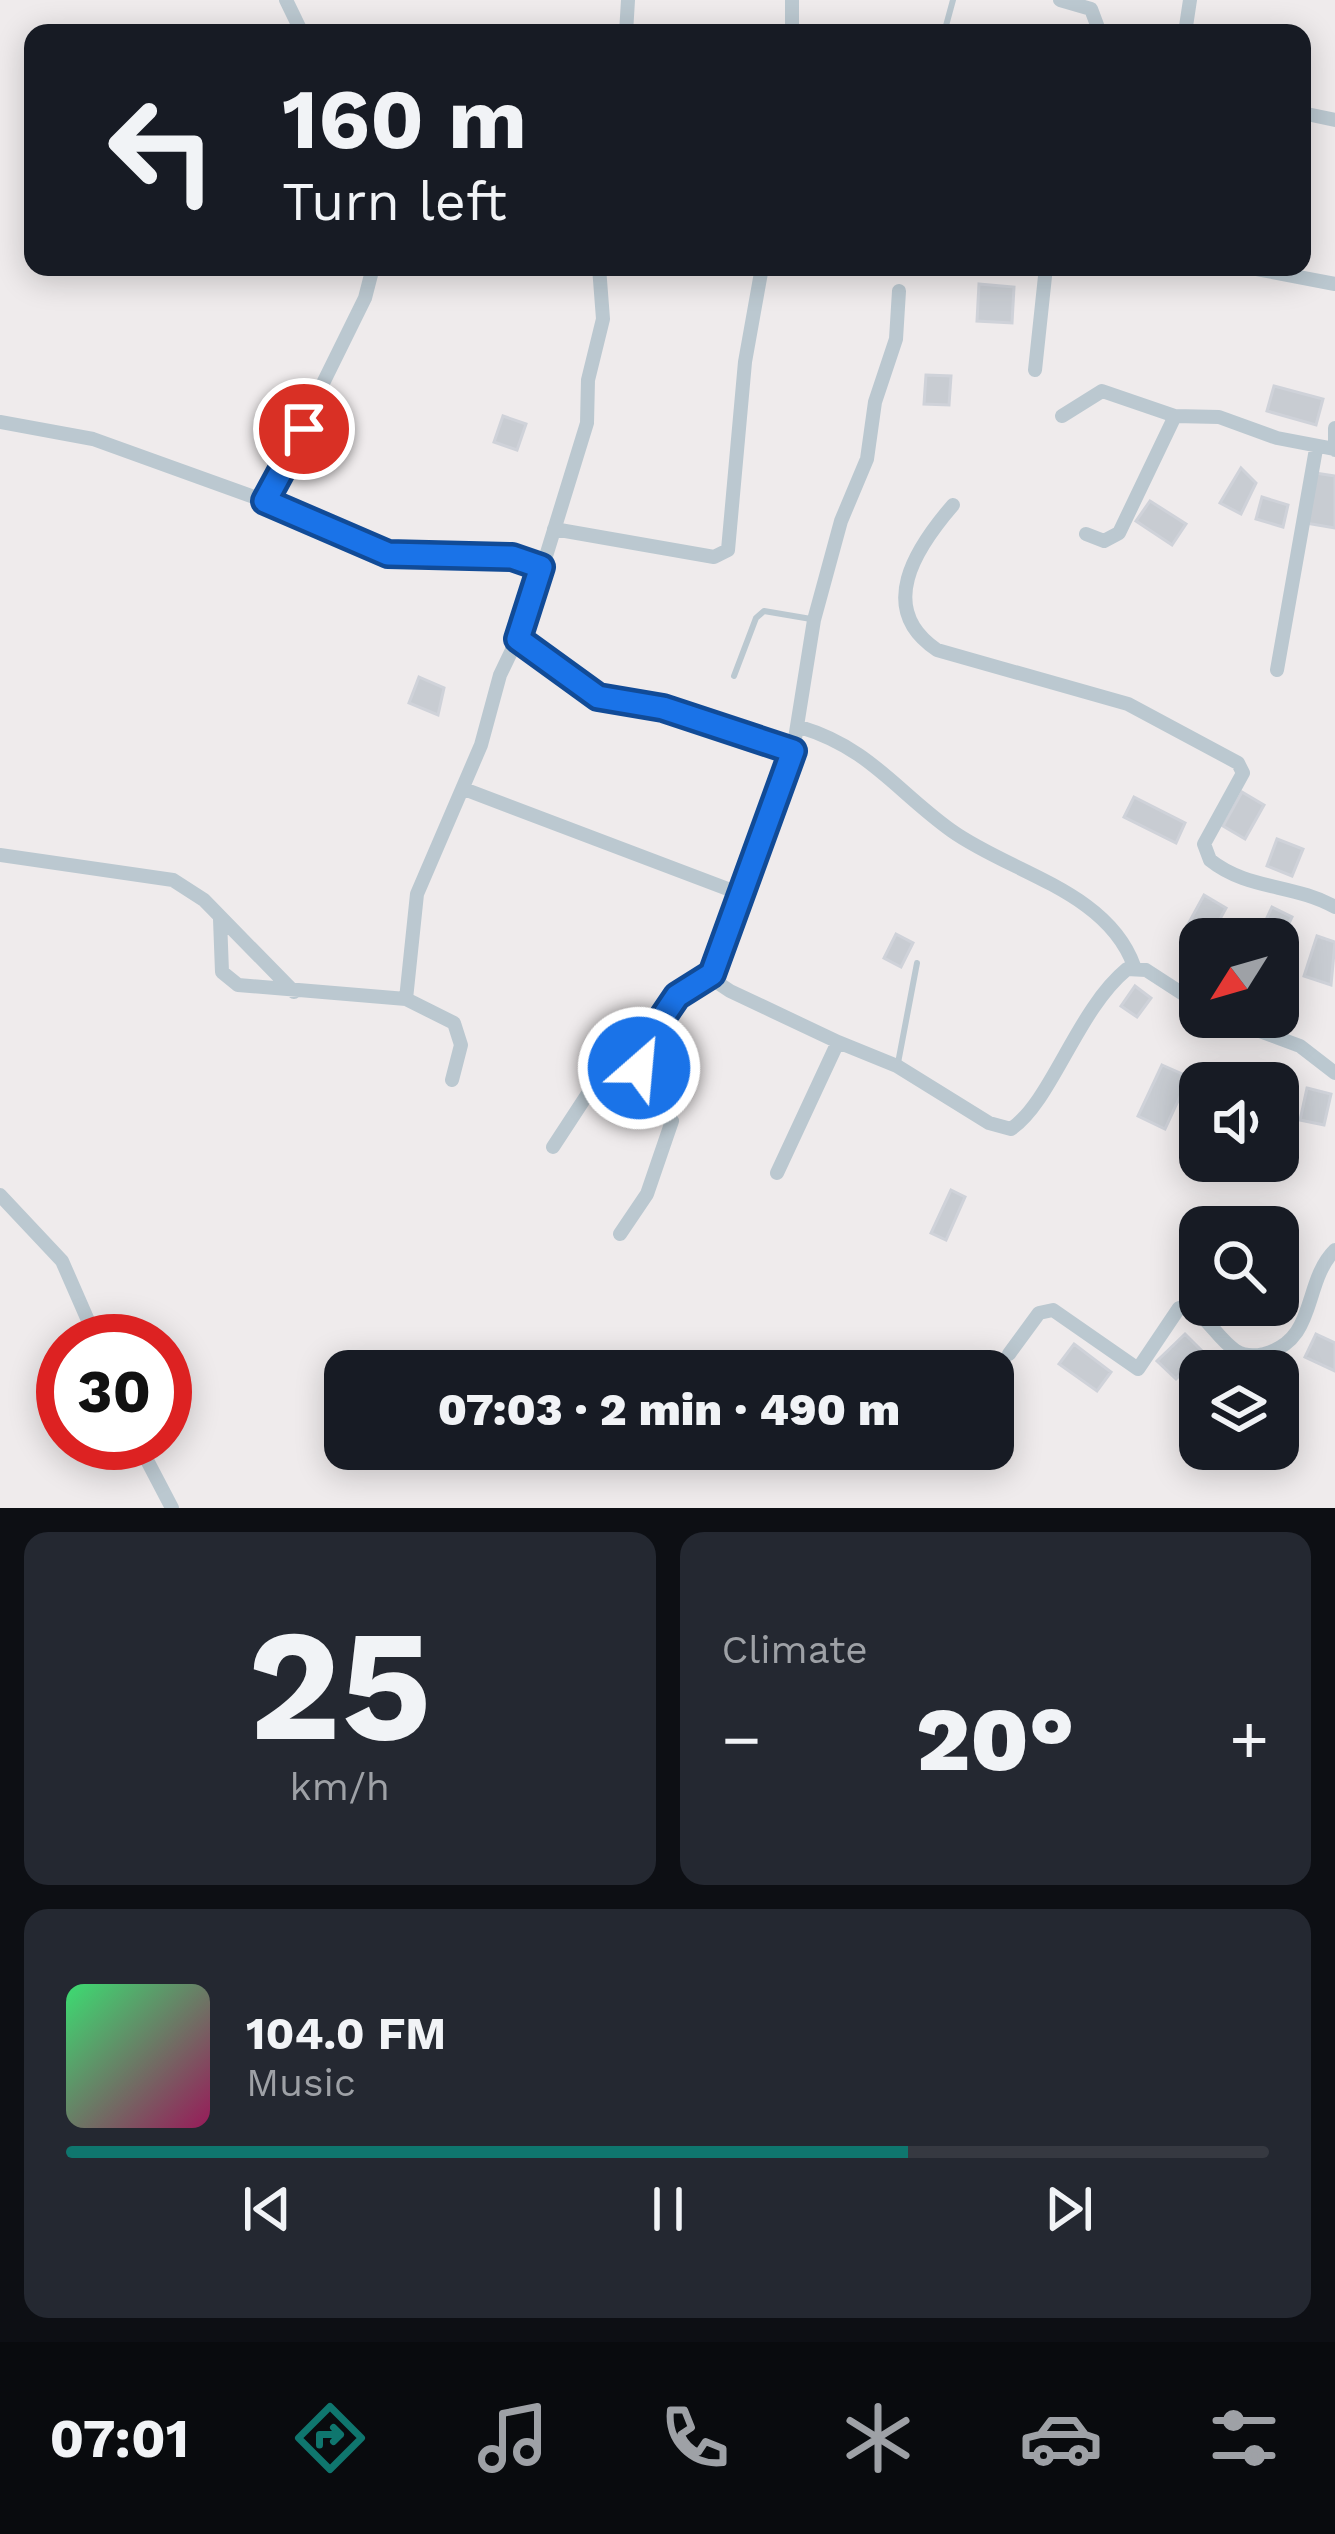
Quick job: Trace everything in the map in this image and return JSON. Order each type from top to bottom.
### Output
[{"type":"street","points":[[1060,0],[1091,9],[1097,24]]},
{"type":"street","points":[[265,501],[365,298],[371,276]]},
{"type":"street","points":[[406,999],[417,894],[464,789],[587,423],[588,380],[603,319],[600,276]]},
{"type":"street","points":[[554,530],[714,556],[728,550],[745,362],[760,276]]},
{"type":"street","points":[[1035,370],[1045,276]]},
{"type":"street","points":[[1293,276],[1335,284]]},
{"type":"street","points":[[553,1147],[587,1095],[637,1055],[677,996],[712,974],[800,727],[814,620],[841,521],[867,459],[874,402],[896,339],[899,291]]},
{"type":"street","points":[[1062,416],[1102,391],[1175,416],[1219,418],[1316,449],[1335,449],[1335,428]]},
{"type":"street","points":[[1086,534],[1104,541],[1119,533],[1175,416]]},
{"type":"street","points":[[0,422],[93,440],[265,501],[388,554],[512,557],[541,567]]},
{"type":"street","points":[[1277,670],[1316,449]]},
{"type":"street","points":[[952,505],[926,536],[913,564],[904,601],[906,622],[914,634],[937,650],[1150,713],[1173,733],[1238,764],[1243,773],[1240,786],[1204,844],[1210,860],[1253,884],[1309,895],[1335,907]]},
{"type":"street","points":[[518,639],[598,697],[663,708],[793,751]]},
{"type":"street","points":[[800,727],[858,751],[951,830],[1028,869],[1117,931],[1134,966],[1179,993]]},
{"type":"street","points":[[464,789],[741,894]]},
{"type":"street","points":[[0,856],[173,880],[270,962],[294,992]]},
{"type":"street","points":[[220,919],[222,972],[227,979],[294,992],[406,999],[461,1032],[452,1080]]},
{"type":"street","points":[[712,974],[730,991],[897,1066],[989,1123],[1011,1129],[1034,1104],[1094,1003],[1134,966]]},
{"type":"street","points":[[1278,1038],[1300,1046],[1335,1072]]},
{"type":"street","points":[[777,1173],[838,1042]]},
{"type":"street","points":[[620,1234],[646,1194],[670,1134],[666,1108],[641,1084],[637,1055]]},
{"type":"street","points":[[0,1195],[62,1261],[85,1314]]},
{"type":"street","points":[[1012,1350],[1039,1313],[1053,1310],[1138,1369],[1179,1308],[1188,1306],[1237,1351],[1265,1354],[1291,1342],[1302,1328],[1324,1263],[1335,1250]]},
{"type":"street","points":[[152,1470],[172,1508]]},
{"type":"lane","points":[[734,676],[756,618],[764,610],[814,620]]},
{"type":"lane","points":[[897,1066],[917,963]]},
{"type":"building","points":[[979,284],[1014,287],[1012,323],[977,321]]},
{"type":"building","points":[[926,375],[951,376],[949,405],[924,404]]},
{"type":"building","points":[[1274,386],[1323,399],[1316,425],[1267,411]]},
{"type":"building","points":[[503,416],[526,424],[517,450],[494,442]]},
{"type":"building","points":[[1241,468],[1256,483],[1241,514],[1220,503]]},
{"type":"building","points":[[1315,473],[1335,476],[1335,528],[1306,523]]},
{"type":"building","points":[[1262,497],[1288,505],[1283,527],[1256,519]]},
{"type":"building","points":[[1150,501],[1186,524],[1172,545],[1136,521]]},
{"type":"building","points":[[419,677],[444,688],[438,715],[409,703]]},
{"type":"building","points":[[1242,792],[1264,805],[1245,839],[1223,826]]},
{"type":"building","points":[[1134,797],[1185,823],[1176,843],[1124,817]]},
{"type":"building","points":[[1277,839],[1303,849],[1292,876],[1267,866]]},
{"type":"building","points":[[1204,895],[1226,908],[1221,918],[1191,918]]},
{"type":"building","points":[[1272,907],[1292,917],[1292,918],[1267,918]]},
{"type":"building","points":[[896,934],[913,943],[901,967],[884,958]]},
{"type":"building","points":[[1317,936],[1335,942],[1331,985],[1304,976]]},
{"type":"building","points":[[1135,986],[1151,998],[1137,1017],[1121,1006]]},
{"type":"building","points":[[1162,1065],[1179,1073],[1179,1099],[1165,1129],[1138,1116]]},
{"type":"building","points":[[1307,1088],[1331,1094],[1324,1125],[1300,1120]]},
{"type":"building","points":[[951,1190],[965,1197],[946,1240],[931,1233]]},
{"type":"building","points":[[1185,1334],[1201,1350],[1179,1350],[1176,1379],[1157,1361]]},
{"type":"building","points":[[1316,1334],[1335,1343],[1335,1371],[1305,1357]]},
{"type":"building","points":[[1074,1344],[1111,1372],[1097,1391],[1059,1364]]},
{"type":"route","points":[[304,429],[265,501],[388,554],[477,554],[512,557],[541,567],[518,639],[581,689],[623,703],[663,708],[793,751],[712,974],[677,996],[637,1055],[639,1068]]}]
